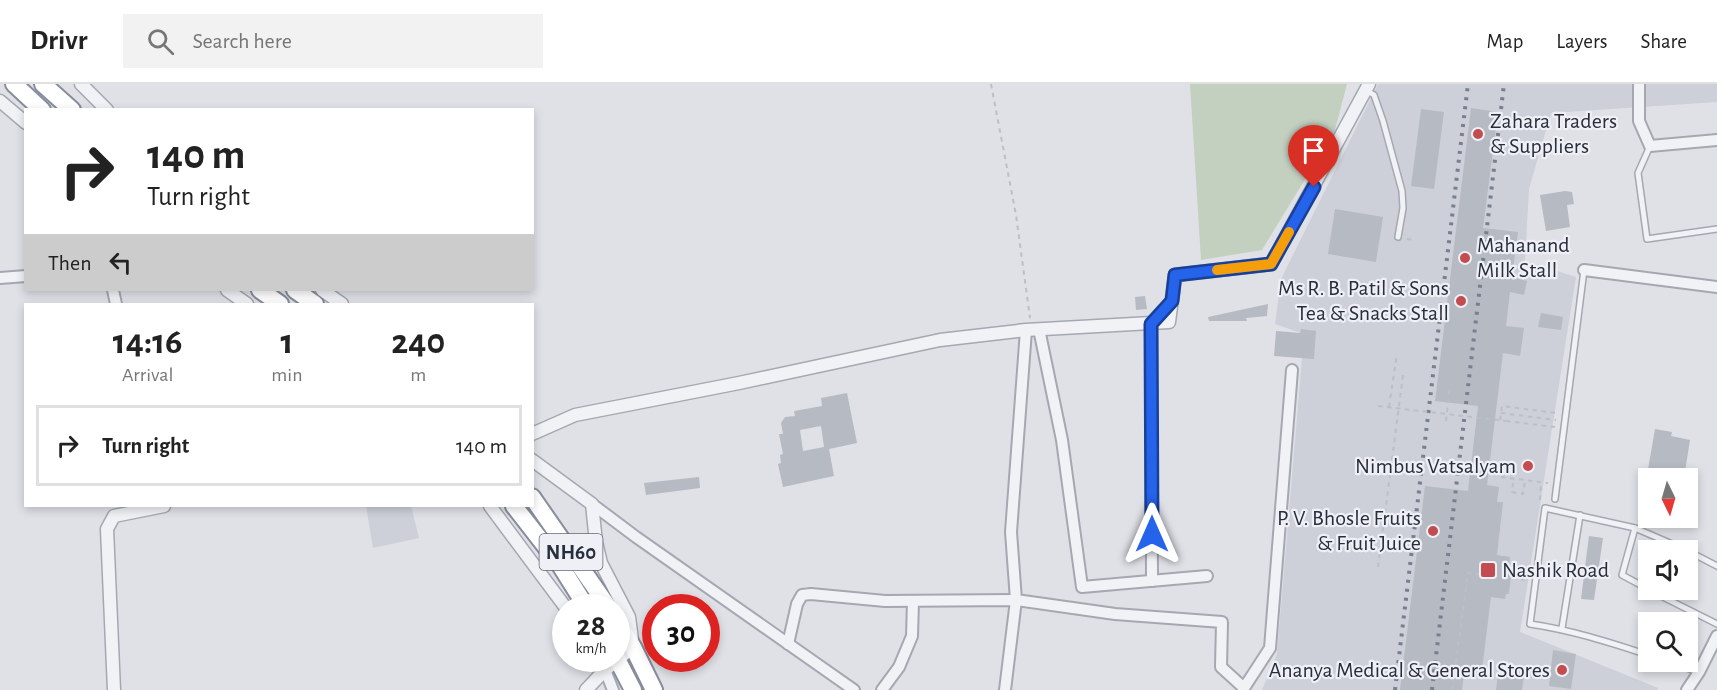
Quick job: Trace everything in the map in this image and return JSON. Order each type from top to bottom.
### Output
[{"type":"highway","points":[[14,84],[40,108]]},
{"type":"highway","points":[[43,84],[70,108]]},
{"type":"highway","points":[[261,291],[279,303]]},
{"type":"highway","points":[[296,291],[314,303]]},
{"type":"highway","name":"NH60","points":[[534,500],[599,594]]},
{"type":"highway","name":"NH60","points":[[515,507],[560,565],[578,594]]},
{"type":"highway","points":[[630,642],[654,690]]},
{"type":"highway","points":[[619,672],[633,690]]},
{"type":"street","points":[[81,84],[104,108]]},
{"type":"street","points":[[1639,84],[1639,121],[1650,146],[1717,140]]},
{"type":"street","points":[[534,433],[574,415],[940,340],[1032,330],[1169,322],[1175,275],[1271,264],[1368,87]]},
{"type":"street","points":[[0,101],[24,121]]},
{"type":"street","points":[[1584,270],[1717,287]]},
{"type":"street","points":[[0,278],[24,276]]},
{"type":"street","points":[[228,291],[246,303]]},
{"type":"street","points":[[323,291],[341,303]]},
{"type":"street","points":[[1152,323],[1152,581]]},
{"type":"street","points":[[1032,330],[1062,440],[1082,587],[1207,576]]},
{"type":"street","points":[[1005,690],[1016,600],[1011,532],[1032,330]]},
{"type":"street","points":[[788,644],[797,604],[802,595],[885,601],[1016,600],[1115,614],[1222,622],[1221,667],[1243,689],[1270,648],[1292,370]]},
{"type":"street","points":[[534,461],[854,690]]},
{"type":"street","points":[[592,504],[596,542],[602,563],[629,617],[633,647],[630,649]]},
{"type":"street","points":[[114,690],[107,529],[114,516],[153,507]]},
{"type":"street","points":[[491,507],[556,594]]},
{"type":"street","points":[[882,690],[899,667],[912,636],[913,601]]},
{"type":"street","points":[[1687,690],[1700,672],[1717,636]]},
{"type":"street","points":[[586,690],[601,672]]},
{"type":"street","points":[[611,672],[613,690]]},
{"type":"lane","points":[[1368,87],[1374,94],[1383,121],[1402,191],[1403,208],[1398,237]]},
{"type":"lane","points":[[1650,146],[1638,173],[1647,239],[1717,229]]},
{"type":"lane","points":[[1555,499],[1584,270]]},
{"type":"lane","points":[[1638,652],[1562,628],[1530,624],[1545,508],[1635,528],[1662,540]]},
{"type":"lane","points":[[1562,628],[1580,515]]},
{"type":"lane","points":[[1635,528],[1622,576],[1638,584]]},
{"type":"lane","points":[[1698,556],[1717,566]]},
{"type":"lane","points":[[1670,600],[1717,624]]},
{"type":"path","points":[[991,84],[1016,215],[1032,330]]},
{"type":"path","points":[[1389,407],[1397,354]]},
{"type":"path","points":[[1378,567],[1403,375]]},
{"type":"path","points":[[1446,421],[1450,384]]},
{"type":"path","points":[[1378,406],[1555,428],[1557,413],[1502,406],[1500,420]]},
{"type":"path","points":[[1501,413],[1556,420]]},
{"type":"path","points":[[1501,477],[1548,484]]},
{"type":"path","points":[[1513,483],[1512,492],[1523,494],[1525,480]]},
{"type":"path","points":[[1539,498],[1541,483]]},
{"type":"path","points":[[1452,690],[1468,573],[1535,581]]},
{"type":"shaded area","points":[[1378,84],[1717,84],[1717,102],[1551,113],[1529,189],[1525,261],[1576,277],[1520,632],[1658,688],[1657,690],[1262,690],[1277,654],[1304,334],[1275,324],[1281,279]]},
{"type":"shaded area","points":[[366,507],[411,507],[419,538],[373,548]]},
{"type":"green space","points":[[1190,84],[1347,84],[1335,130],[1262,250],[1201,260]]},
{"type":"building","points":[[1471,108],[1498,112],[1483,228],[1518,232],[1512,277],[1527,281],[1524,295],[1510,292],[1506,326],[1524,328],[1520,356],[1503,353],[1487,485],[1499,487],[1497,502],[1503,502],[1497,555],[1510,557],[1509,566],[1512,566],[1509,594],[1506,594],[1505,599],[1491,597],[1481,678],[1464,675],[1462,690],[1400,690],[1425,486],[1468,491],[1478,406],[1435,401]]},
{"type":"building","points":[[1421,109],[1444,112],[1434,189],[1411,186]]},
{"type":"building","points":[[1572,192],[1574,204],[1567,205],[1570,227],[1546,231],[1540,195]]},
{"type":"building","points":[[1335,209],[1383,217],[1376,262],[1328,254]]},
{"type":"building","points":[[1145,296],[1147,309],[1136,310],[1135,297]]},
{"type":"building","points":[[1268,304],[1267,316],[1246,318],[1247,321],[1209,321],[1208,317]]},
{"type":"building","points":[[1541,313],[1563,317],[1561,330],[1538,327]]},
{"type":"building","points":[[1301,329],[1316,331],[1314,359],[1274,356],[1276,331],[1300,333]]},
{"type":"building","points":[[847,393],[857,443],[829,449],[834,476],[783,487],[778,464],[781,463],[780,455],[783,454],[779,434],[783,434],[781,423],[785,417],[795,416],[794,411],[822,406],[821,398]],"holes":[[[821,426],[824,447],[803,451],[800,430]]]},
{"type":"building","points":[[1655,429],[1672,432],[1671,436],[1690,440],[1686,468],[1648,468]]},
{"type":"building","points":[[699,477],[700,488],[646,495],[644,483]]},
{"type":"building","points":[[1589,536],[1603,538],[1594,600],[1581,599]]},
{"type":"building","name":"Ananya Medical & General Stores","points":[[1553,650],[1576,654],[1571,689],[1549,686]]},
{"type":"building","points":[[1498,674],[1524,677],[1522,690],[1496,690]]},
{"type":"railway","points":[[1395,690],[1468,84]]},
{"type":"railway","points":[[1432,690],[1504,84]]},
{"type":"slow traffic","points":[[1217,270],[1271,264],[1289,232]]},
{"type":"place","name":"Zahara Traders & Suppliers","points":[[1478,134]]},
{"type":"place","name":"Mahanand Milk Stall","points":[[1465,258]]},
{"type":"place","name":"Ms R. B. Patil & Sons Tea & Snacks Stall","points":[[1461,301]]},
{"type":"place","name":"Nimbus Vatsalyam","points":[[1528,466]]},
{"type":"place","name":"P. V. Bhosle Fruits & Fruit Juice","points":[[1433,531]]},
{"type":"place","name":"Nashik Road","points":[[1488,570]]},
{"type":"place","name":"Ananya Medical & General Stores","points":[[1562,670]]},
{"type":"route","points":[[1152,534],[1151,324],[1172,301],[1175,275],[1271,264],[1314,187]]}]
